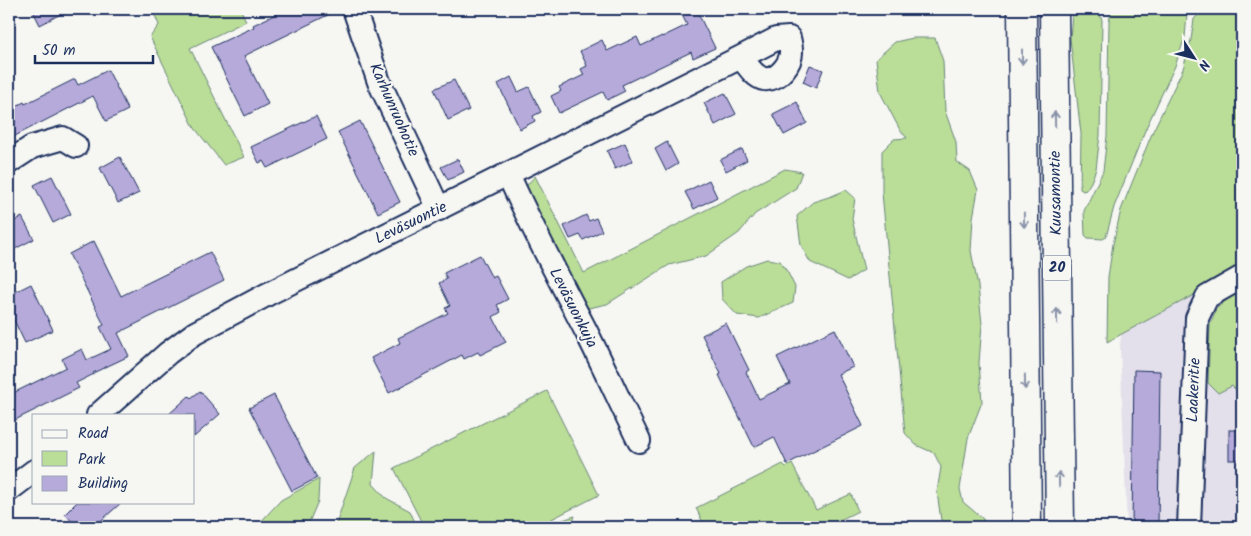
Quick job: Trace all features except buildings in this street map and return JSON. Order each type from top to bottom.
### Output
[{"type":"highway","name":"Kuusamontie","points":[[1022,9],[1026,527]]},
{"type":"highway","name":"Kuusamontie","points":[[1054,9],[1060,527]]},
{"type":"street","name":"Karhunruohotie","points":[[354,9],[379,82],[439,209]]},
{"type":"street","name":"Leväsuontie","points":[[99,414],[168,353],[194,333],[741,57]]},
{"type":"street","points":[[9,162],[32,147],[63,138],[76,146]]},
{"type":"street","name":"Leväsuonkuja","points":[[508,174],[639,441]]},
{"type":"street","name":"Laakeritie","points":[[1189,527],[1197,318],[1206,297],[1242,277]]},
{"type":"street","points":[[9,490],[32,473]]},
{"type":"shaded area","points":[[1242,250],[1242,527],[1127,527],[1120,344],[1123,324]]},
{"type":"green space","points":[[148,9],[242,9],[246,21],[190,48],[244,157],[224,165],[194,127],[150,37],[159,25],[153,11]]},
{"type":"green space","points":[[1083,10],[1095,11],[1102,20],[1100,135],[1096,169],[1091,182],[1086,190],[1083,191],[1080,189],[1081,134],[1070,38],[1072,15],[1082,13]]},
{"type":"green space","points":[[1117,10],[1182,10],[1187,15],[1185,37],[1175,66],[1146,128],[1114,207],[1106,237],[1103,239],[1088,238],[1085,235],[1084,211],[1103,171],[1107,136],[1109,21],[1111,13]]},
{"type":"green space","points":[[1200,13],[1242,13],[1242,269],[1107,342],[1108,277],[1121,210],[1153,131],[1183,69],[1191,40],[1194,19]]},
{"type":"green space","points":[[913,38],[935,38],[943,61],[945,111],[956,142],[957,162],[970,171],[978,190],[973,218],[971,251],[978,286],[982,324],[979,363],[982,402],[968,438],[960,489],[963,502],[983,519],[987,527],[952,527],[941,520],[937,492],[941,467],[934,453],[916,445],[905,433],[882,193],[882,151],[894,139],[907,138],[900,130],[880,92],[876,59],[895,42]]},
{"type":"green space","points":[[785,169],[802,172],[796,188],[755,214],[739,233],[706,256],[669,265],[607,304],[584,309],[528,199],[527,185],[535,176],[584,273]]},
{"type":"green space","points":[[846,190],[855,198],[852,219],[864,270],[848,280],[810,262],[801,245],[797,216],[813,202]]},
{"type":"green space","points":[[767,259],[780,261],[788,273],[795,287],[793,303],[759,318],[737,315],[722,299],[721,282],[746,266]]},
{"type":"green space","points":[[1237,291],[1242,297],[1242,396],[1232,386],[1218,393],[1208,383],[1210,325],[1216,309]]},
{"type":"green space","points":[[547,391],[599,495],[536,527],[424,527],[394,468]]},
{"type":"green space","points":[[376,451],[373,484],[386,498],[410,511],[417,527],[335,527],[355,468]]},
{"type":"green space","points":[[783,464],[786,467],[792,464],[816,510],[851,494],[858,511],[826,527],[705,527],[696,508]]},
{"type":"green space","points":[[319,479],[318,501],[307,527],[256,527],[281,500]]},
{"type":"green space","points":[[575,516],[571,527],[546,527],[556,522]]}]
